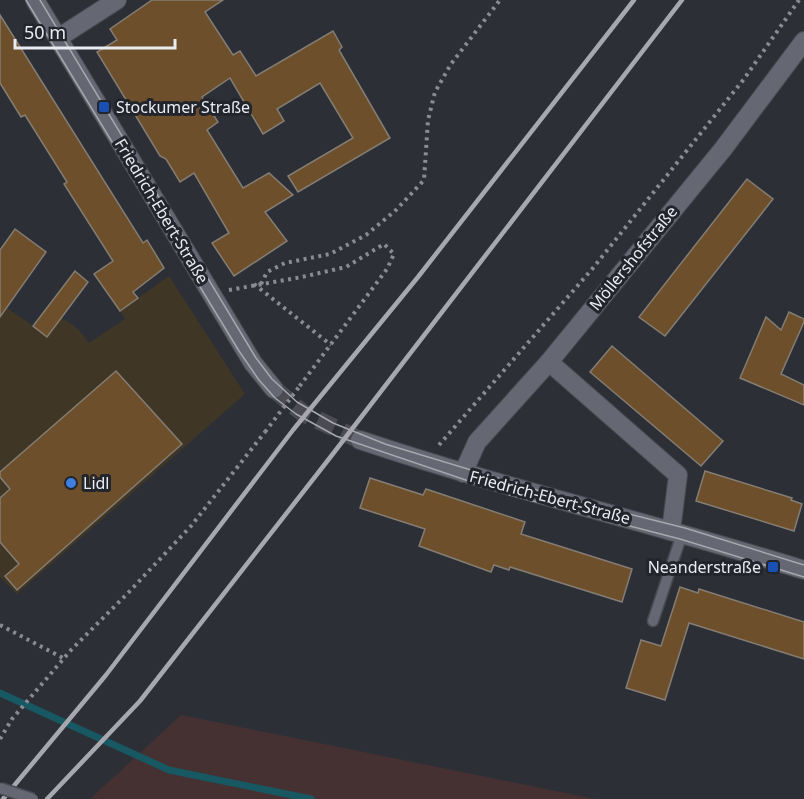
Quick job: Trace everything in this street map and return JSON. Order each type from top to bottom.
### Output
[{"type":"main road","name":"Friedrich-Ebert-Straße","points":[[35,0],[253,363],[274,389]]},
{"type":"main road","points":[[58,38],[117,0]]},
{"type":"main road","name":"Möllershofstraße","points":[[463,473],[477,442],[549,362],[723,149],[804,41]]},
{"type":"main road","points":[[549,362],[678,475],[677,532]]},
{"type":"main road","name":"Friedrich-Ebert-Straße","points":[[360,440],[463,473],[677,532],[804,570]]},
{"type":"lane","points":[[653,621],[677,532]]},
{"type":"lane","points":[[0,788],[33,799]]},
{"type":"path","points":[[261,284],[267,272],[285,263],[330,254],[366,235],[396,210],[424,180],[428,120],[435,92],[451,64],[500,0]]},
{"type":"path","points":[[426,462],[454,426],[593,268],[744,79],[799,0]]},
{"type":"path","points":[[0,739],[12,719],[63,658],[191,526],[265,432],[331,345],[387,269],[394,254],[384,244],[346,267],[302,277],[254,284],[331,345]]},
{"type":"path","points":[[0,625],[63,658]]},
{"type":"shaded area","points":[[169,276],[245,394],[17,594],[0,577],[0,303],[33,326],[61,317],[78,329],[89,343],[125,319],[120,311]]},
{"type":"shaded area","points":[[181,715],[595,799],[90,799]]},
{"type":"building","points":[[152,0],[223,0],[205,12],[233,55],[240,51],[256,76],[333,31],[342,47],[339,50],[390,138],[298,192],[288,176],[353,138],[320,83],[277,109],[284,121],[263,134],[230,78],[202,97],[218,122],[207,130],[243,188],[269,173],[293,195],[265,212],[287,241],[234,276],[212,243],[229,233],[194,173],[180,182],[166,159],[160,156],[97,52],[117,40],[110,29]]},
{"type":"building","points":[[0,15],[143,243],[147,240],[164,268],[133,292],[138,298],[120,311],[94,274],[113,261],[64,184],[67,182],[25,115],[21,117],[0,83]]},
{"type":"building","points":[[747,179],[773,199],[665,336],[639,317]]},
{"type":"building","points":[[15,229],[46,252],[0,317],[0,250]]},
{"type":"building","points":[[75,271],[88,282],[47,337],[33,326]]},
{"type":"building","points":[[789,312],[804,319],[804,322],[781,374],[804,385],[804,405],[740,378],[766,317],[781,330]]},
{"type":"building","points":[[612,346],[723,441],[701,466],[590,372]]},
{"type":"building","name":"Lidl","points":[[116,371],[182,444],[17,590],[5,576],[19,564],[0,542],[0,498],[10,489],[0,477],[0,472]]},
{"type":"building","points":[[705,471],[792,498],[791,500],[802,504],[794,531],[696,501]]},
{"type":"building","points":[[370,478],[423,495],[426,489],[525,522],[521,534],[632,569],[622,602],[510,567],[509,570],[494,565],[491,572],[419,546],[425,529],[360,508]]},
{"type":"building","points":[[680,587],[698,593],[699,589],[804,622],[804,659],[689,623],[665,700],[626,688],[641,640],[661,646]]},
{"type":"waterway","points":[[0,693],[169,770],[311,799]]},
{"type":"tunnel","points":[[274,389],[303,413],[360,440]]},
{"type":"tram line","points":[[26,0],[239,351],[275,398],[296,414],[336,436],[510,495],[680,539],[804,577]]},
{"type":"tram line","points":[[40,0],[256,358],[272,379],[297,402],[333,423],[385,444],[557,496],[685,528],[804,565]]},
{"type":"railway","points":[[3,799],[106,675],[293,430],[418,277],[634,0]]},
{"type":"railway","points":[[47,799],[140,701],[682,0]]},
{"type":"place","name":"Stockumer Straße","points":[[104,107]]},
{"type":"place","name":"Lidl","points":[[71,483]]},
{"type":"place","name":"Neanderstraße","points":[[773,567]]}]
